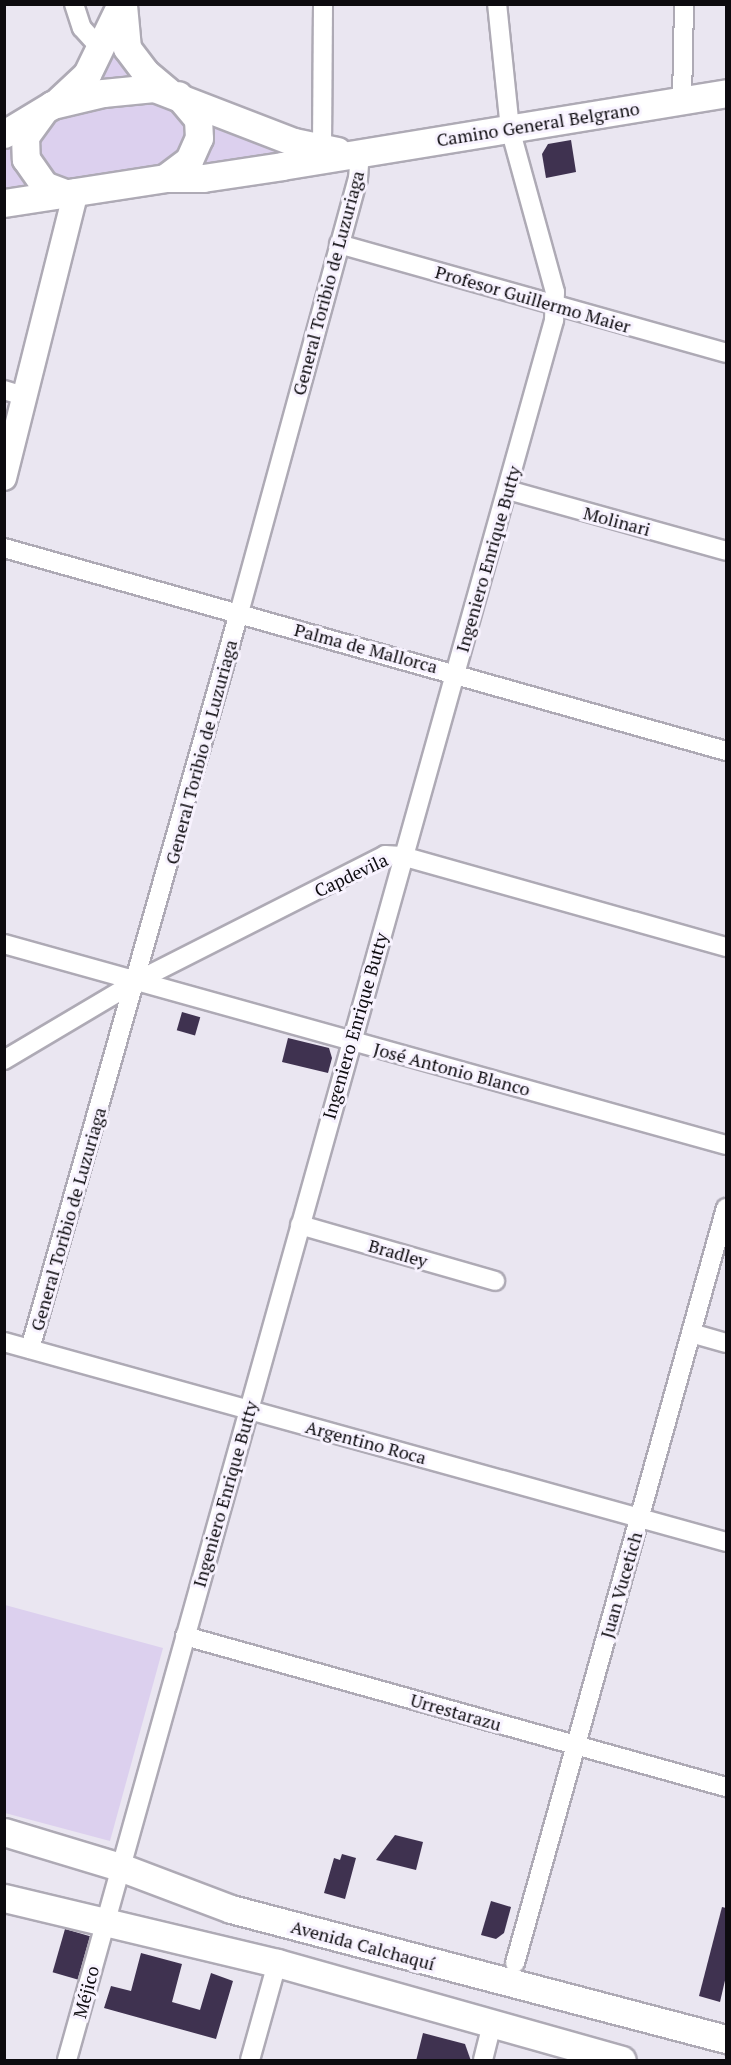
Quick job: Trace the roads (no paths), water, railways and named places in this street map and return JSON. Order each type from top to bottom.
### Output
[{"type":"main road","points":[[4,478],[14,393],[70,192],[44,184],[26,159],[26,136],[47,109],[87,74],[122,4]]},
{"type":"main road","points":[[122,4],[127,48],[144,72],[173,93],[198,119],[199,138],[189,160],[165,178]]},
{"type":"main road","name":"Camino General Belgrano","points":[[4,134],[47,109],[134,89],[173,93],[280,136],[322,148],[355,152]]},
{"type":"main road","name":"Camino General Belgrano","points":[[4,203],[165,178],[203,178],[726,93]]},
{"type":"main road","name":"Avenida Calchaquí","points":[[4,1832],[120,1867],[231,1910],[726,2039]]},
{"type":"main road","points":[[4,1898],[105,1924],[277,1963],[622,2061]]},
{"type":"street","points":[[74,4],[82,28],[100,48]]},
{"type":"street","points":[[322,148],[323,4]]},
{"type":"street","name":"Ingeniero Enrique Butty","points":[[105,1924],[402,856],[508,490],[557,306],[510,129],[497,4]]},
{"type":"street","points":[[682,100],[684,4]]},
{"type":"street","name":"General Toribio de Luzuriaga","points":[[30,1349],[137,981],[358,179],[355,152]]},
{"type":"street","name":"Profesor Guillermo Maier","points":[[339,244],[726,353]]},
{"type":"street","name":"Molinari","points":[[508,490],[726,551]]},
{"type":"street","name":"Palma de Mallorca","points":[[4,548],[726,751]]},
{"type":"street","name":"Capdevila","points":[[4,1060],[137,981],[385,855],[402,856],[726,947]]},
{"type":"street","name":"José Antonio Blanco","points":[[4,944],[726,1145]]},
{"type":"street","name":"Juan Vucetich","points":[[514,1963],[726,1208]]},
{"type":"street","name":"Bradley","points":[[300,1225],[495,1281]]},
{"type":"street","points":[[691,1333],[726,1343]]},
{"type":"street","name":"Argentino Roca","points":[[4,1342],[726,1542]]},
{"type":"street","name":"Urrestarazu","points":[[185,1636],[726,1787]]},
{"type":"street","name":"Méjico","points":[[67,2061],[105,1924]]},
{"type":"street","points":[[250,2061],[277,1963]]},
{"type":"street","points":[[483,2061],[492,2025]]}]
